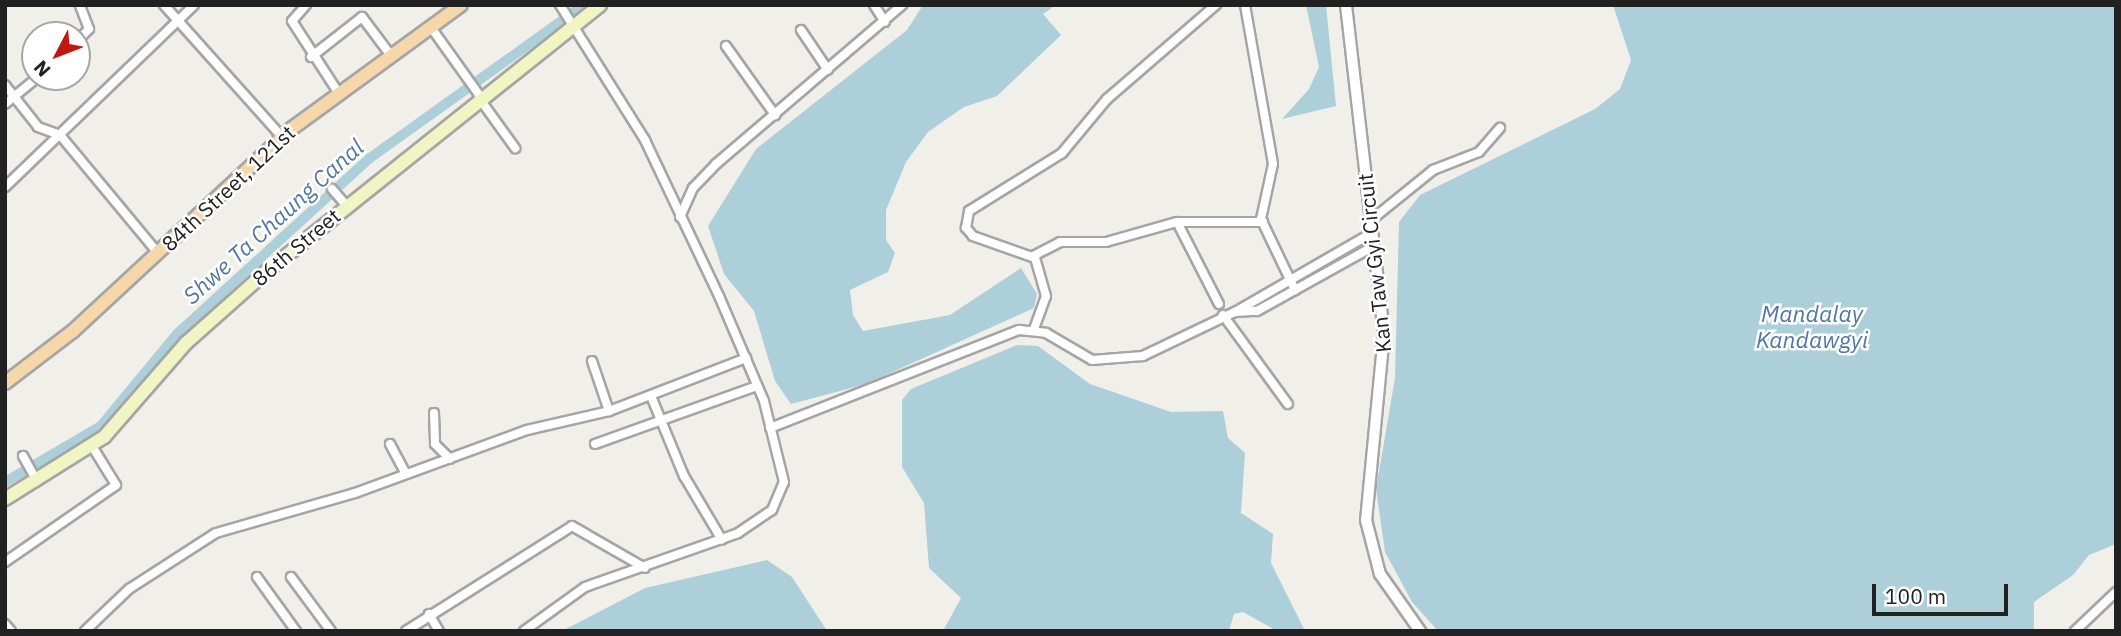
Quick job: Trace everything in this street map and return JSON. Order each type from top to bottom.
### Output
[{"type":"main road","name":"84th Street, 121st","points":[[5,383],[158,253],[282,137],[390,53],[461,5]]},
{"type":"main road","name":"86th Street","points":[[5,499],[33,473],[92,446],[186,343],[338,196],[478,95],[573,22],[600,5]]},
{"type":"street","points":[[164,5],[282,137]]},
{"type":"street","points":[[5,187],[194,5]]},
{"type":"street","points":[[306,5],[292,21],[311,45],[311,57],[338,92]]},
{"type":"street","points":[[874,5],[885,22]]},
{"type":"street","points":[[680,217],[694,188],[902,5]]},
{"type":"street","points":[[1216,5],[1107,99],[1062,153],[969,211],[966,228],[973,236],[1033,256],[1060,242],[1106,242],[1177,222],[1263,222]]},
{"type":"street","points":[[1245,5],[1273,164],[1263,222],[1294,290]]},
{"type":"street","name":"Kan Taw Gyi Circuit","points":[[1346,5],[1385,367],[1366,476],[1366,520],[1380,574],[1420,631]]},
{"type":"street","points":[[524,631],[585,586],[722,540],[782,497],[781,461],[746,358],[645,139],[562,8]]},
{"type":"street","points":[[311,57],[362,17],[390,53]]},
{"type":"street","points":[[430,26],[515,148]]},
{"type":"street","points":[[801,30],[828,70]]},
{"type":"street","points":[[726,46],[775,115]]},
{"type":"street","points":[[5,85],[38,127],[60,135],[158,253]]},
{"type":"street","points":[[5,104],[23,91]]},
{"type":"street","points":[[1370,221],[1433,170],[1479,152],[1500,128]]},
{"type":"street","points":[[1177,222],[1219,304]]},
{"type":"street","points":[[1235,312],[1372,233]]},
{"type":"street","points":[[770,428],[1009,333],[1034,329],[1092,360],[1121,362],[1223,315],[1257,311],[1374,246]]},
{"type":"street","points":[[1033,256],[1046,296],[1034,329]]},
{"type":"street","points":[[1223,315],[1288,404]]},
{"type":"street","points":[[85,631],[129,589],[216,533],[405,474],[527,430],[609,411],[746,358]]},
{"type":"street","points":[[592,361],[609,411]]},
{"type":"street","points":[[595,444],[757,386]]},
{"type":"street","points":[[651,396],[659,421],[722,540]]},
{"type":"street","points":[[434,413],[435,444],[450,458]]},
{"type":"street","points":[[390,444],[405,474]]},
{"type":"street","points":[[5,562],[116,485],[92,446]]},
{"type":"street","points":[[23,456],[33,473]]},
{"type":"street","points":[[405,631],[572,526],[645,568]]},
{"type":"street","points":[[257,577],[296,631]]},
{"type":"street","points":[[291,577],[331,631]]},
{"type":"street","points":[[2074,631],[2116,592]]},
{"type":"street","points":[[429,614],[439,631]]},
{"type":"street","points":[[5,624],[11,631]]},
{"type":"water","points":[[923,5],[1056,5],[1043,14],[1061,35],[997,96],[964,107],[928,132],[906,162],[886,210],[886,240],[895,253],[888,272],[850,290],[853,315],[863,331],[950,315],[1021,268],[1037,294],[1034,308],[866,384],[791,404],[775,381],[754,311],[724,274],[708,226],[756,149],[907,30]]},
{"type":"water","points":[[1306,5],[1326,5],[1336,106],[1282,119],[1309,89],[1319,67]]},
{"type":"water","name":"Mandalay Kandawgyi","points":[[1613,5],[2116,5],[2116,544],[2089,555],[2073,575],[2034,602],[2034,631],[1438,631],[1412,602],[1385,552],[1376,489],[1395,378],[1399,222],[1420,195],[1595,109],[1620,89],[1631,60]]},
{"type":"water","points":[[1017,345],[1038,346],[1090,384],[1171,412],[1223,411],[1228,438],[1245,453],[1241,513],[1273,534],[1271,563],[1305,631],[1277,631],[1243,612],[1234,614],[1229,631],[943,631],[961,598],[929,568],[924,503],[902,467],[902,400],[911,389]]},
{"type":"water","points":[[767,560],[792,577],[827,631],[562,631],[645,588]]},
{"type":"waterway","name":"Shwe Ta Chaung Canal","points":[[5,482],[101,426],[177,334],[370,158],[584,5]]}]
